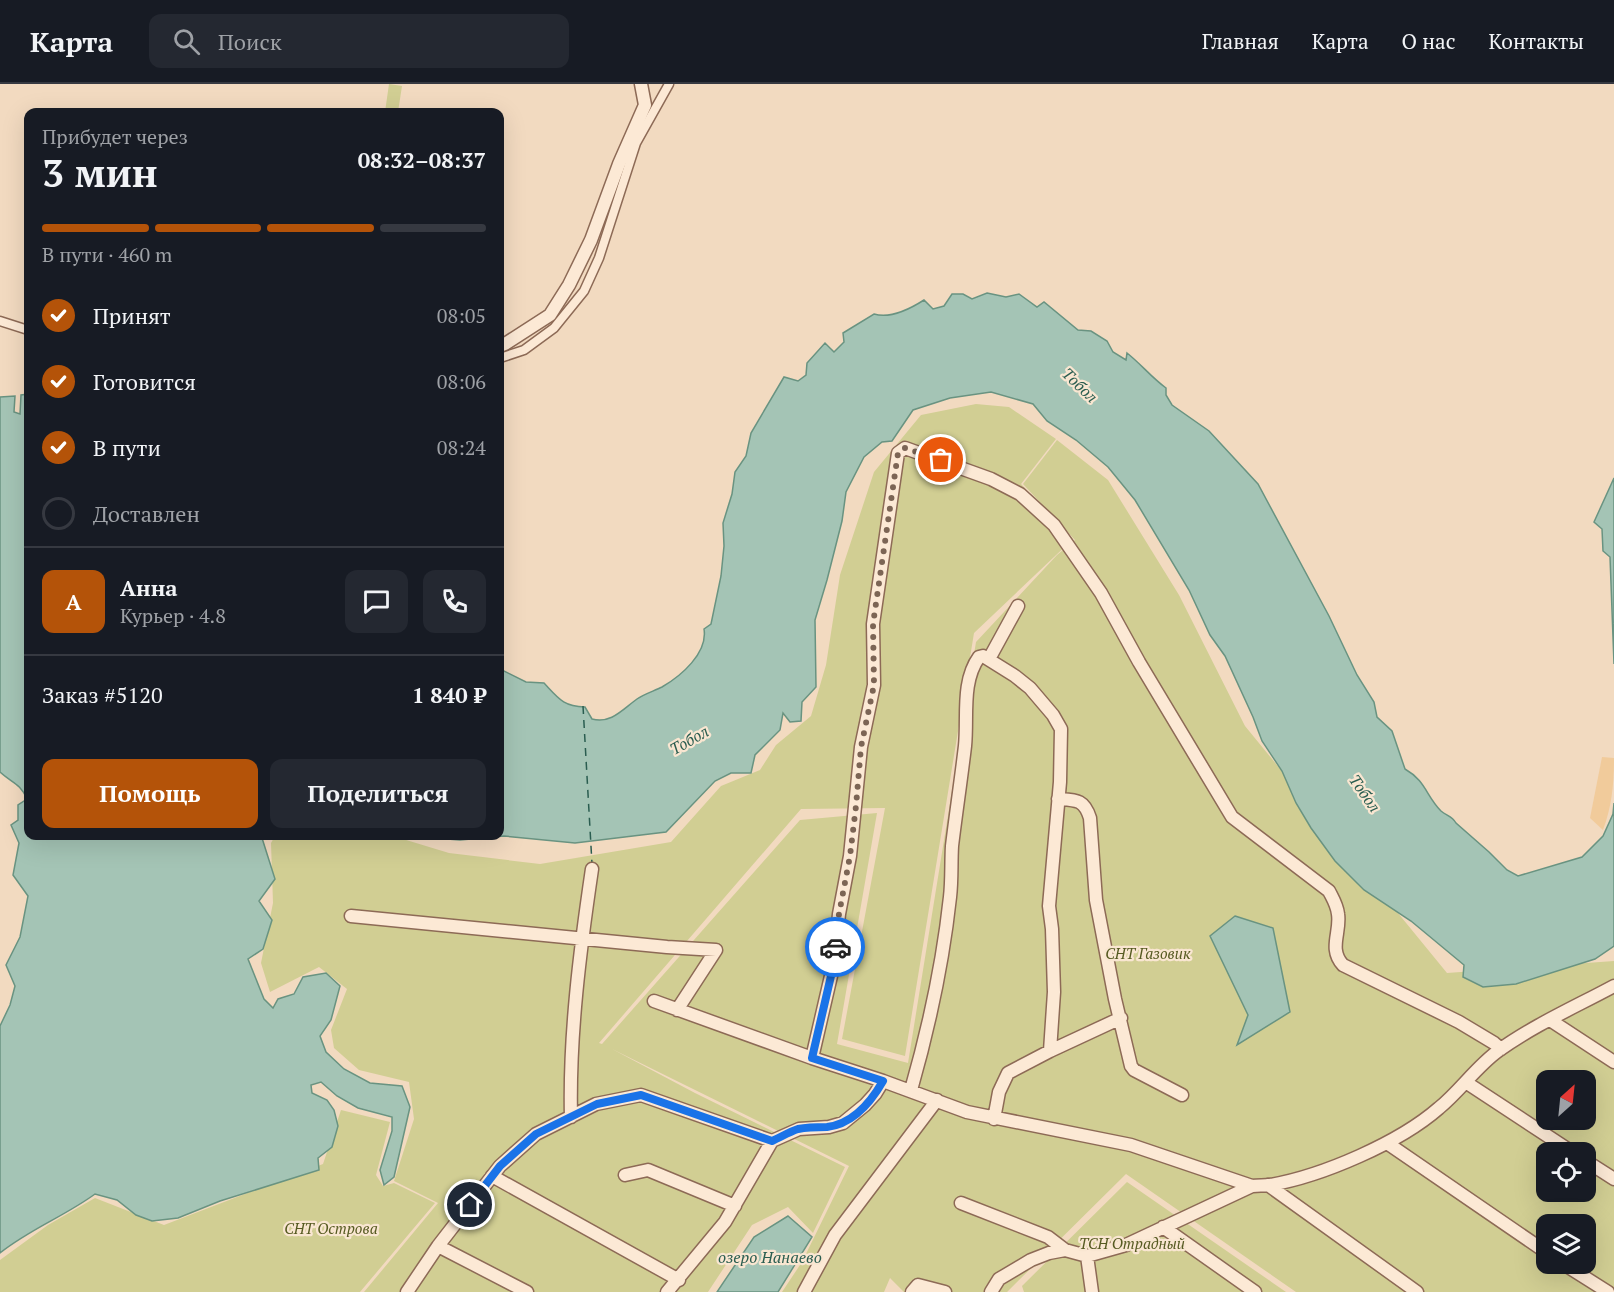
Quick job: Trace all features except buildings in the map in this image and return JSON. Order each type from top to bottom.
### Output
[{"type":"street","points":[[504,344],[550,315],[569,285],[591,240],[619,164],[645,105],[641,84]]},
{"type":"street","points":[[504,357],[524,350],[554,328],[584,291],[599,258],[636,142],[669,84]]},
{"type":"street","points":[[0,321],[24,329]]},
{"type":"street","points":[[812,1058],[834,963],[839,914],[850,856],[861,747],[874,685],[873,624],[898,453],[905,448],[959,466],[1001,484],[1020,494],[1054,525],[1101,593],[1139,662],[1232,817],[1329,891],[1339,916],[1335,940],[1338,959],[1344,965],[1459,1022],[1494,1042],[1501,1049]]},
{"type":"street","points":[[989,659],[1018,606]]},
{"type":"street","points":[[911,1090],[935,994],[944,940],[965,743],[969,675],[979,657],[983,656],[1030,688],[1053,715],[1061,729],[1049,906],[1054,992],[1050,1051]]},
{"type":"street","points":[[1058,799],[1081,802],[1087,807],[1090,818],[1096,900],[1115,999],[1131,1066],[1134,1070],[1182,1095]]},
{"type":"street","points":[[571,1117],[570,1070],[582,937],[592,869]]},
{"type":"street","points":[[351,916],[716,950],[677,1010]]},
{"type":"street","points":[[961,1203],[1048,1238],[1065,1250],[1087,1256],[1126,1245],[1252,1186],[1268,1185],[1301,1177],[1362,1156],[1387,1143],[1436,1111],[1467,1083],[1489,1057],[1550,1020],[1614,986]]},
{"type":"street","points":[[654,1001],[812,1058],[911,1090],[967,1112],[1131,1145],[1252,1186]]},
{"type":"street","points":[[994,1119],[999,1092],[1008,1073],[1121,1018]]},
{"type":"street","points":[[1550,1020],[1614,1062]]},
{"type":"street","points":[[667,1292],[679,1280],[735,1206],[772,1141],[799,1129],[843,1122],[865,1106],[883,1081]]},
{"type":"street","points":[[1467,1083],[1557,1142]]},
{"type":"street","points":[[407,1292],[438,1246],[500,1166],[536,1134],[597,1104],[641,1095],[772,1141]]},
{"type":"street","points":[[804,1292],[835,1235],[937,1100]]},
{"type":"street","points":[[1387,1143],[1536,1245]]},
{"type":"street","points":[[1596,1167],[1614,1179]]},
{"type":"street","points":[[625,1175],[648,1170],[735,1206]]},
{"type":"street","points":[[492,1176],[679,1280]]},
{"type":"street","points":[[1268,1185],[1417,1292]]},
{"type":"street","points":[[1163,1227],[1256,1292]]},
{"type":"street","points":[[438,1246],[527,1292]]},
{"type":"street","points":[[991,1292],[999,1280],[1031,1260],[1048,1253],[1065,1250]]},
{"type":"street","points":[[1087,1256],[1092,1292]]},
{"type":"street","points":[[1579,1274],[1608,1292]]},
{"type":"street","points":[[912,1292],[918,1286],[945,1292]]},
{"type":"green space","points":[[389,84],[402,86],[399,108],[386,108]]},
{"type":"green space","name":"СНТ Газовик","points":[[976,404],[1009,407],[1056,439],[1021,484],[1073,539],[974,633],[905,1056],[842,1039],[885,808],[801,809],[599,1043],[602,1044],[800,820],[877,813],[837,1044],[908,1063],[976,642],[1057,555],[1075,540],[1023,484],[1057,440],[1108,480],[1179,595],[1245,726],[1447,973],[1614,961],[1614,1292],[1296,1292],[1126,1174],[1007,1292],[904,1292],[890,1278],[884,1292],[782,1292],[802,1262],[849,1166],[612,1049],[845,1167],[813,1233],[788,1207],[752,1225],[708,1292],[364,1292],[438,1203],[394,1181],[414,1119],[409,1082],[359,1070],[334,1048],[331,1030],[347,989],[319,967],[270,992],[261,963],[273,903],[273,840],[406,840],[449,853],[540,864],[671,842],[721,786],[760,770],[776,745],[811,716],[826,665],[840,575],[874,472],[921,415]]},
{"type":"green space","name":"СНТ Острова","points":[[341,1110],[390,1122],[376,1175],[383,1186],[394,1183],[435,1203],[360,1292],[0,1292],[0,1260],[48,1225],[95,1198],[164,1225],[323,1164]]},
{"type":"green space","name":"ТСН Отрадный","points":[[1127,1182],[1286,1292],[1024,1292],[1022,1286]]},
{"type":"sand","points":[[1602,757],[1614,758],[1612,794],[1603,830],[1590,818]]},
{"type":"water","name":"Тобол","points":[[987,293],[1006,297],[1019,294],[1037,307],[1044,302],[1078,330],[1091,331],[1107,341],[1113,352],[1126,360],[1127,353],[1166,388],[1166,395],[1172,405],[1209,431],[1258,484],[1329,616],[1357,675],[1374,702],[1377,717],[1392,731],[1405,769],[1422,784],[1441,811],[1453,819],[1507,870],[1518,876],[1582,857],[1603,836],[1613,814],[1614,803],[1614,946],[1595,959],[1516,984],[1483,987],[1463,977],[1464,965],[1411,921],[1364,890],[1335,861],[1296,803],[1282,771],[1262,741],[1225,656],[1210,635],[1189,590],[1135,500],[1108,467],[1076,440],[1047,421],[1033,404],[991,392],[950,398],[913,410],[892,441],[882,442],[864,457],[846,492],[842,521],[815,620],[816,687],[802,702],[801,721],[790,722],[783,713],[780,730],[755,755],[751,773],[731,773],[715,781],[666,832],[575,843],[504,836],[504,671],[526,682],[544,683],[562,701],[585,707],[592,719],[599,720],[611,718],[640,697],[677,677],[692,663],[702,647],[704,629],[711,624],[721,576],[724,546],[723,523],[732,494],[735,472],[746,456],[751,433],[784,377],[798,381],[806,375],[807,363],[825,343],[834,352],[844,342],[843,333],[874,314],[894,314],[907,310],[924,300],[933,309],[944,306],[952,294],[963,294],[972,299]]},
{"type":"water","points":[[21,395],[24,395],[24,794],[19,786],[0,772],[0,397],[15,396],[14,412],[20,414]]},
{"type":"water","points":[[1614,478],[1614,664],[1610,557],[1603,551],[1602,529],[1594,522]]},
{"type":"water","points":[[24,801],[24,840],[263,840],[275,879],[259,901],[272,920],[263,949],[248,959],[264,999],[273,1008],[278,999],[294,994],[303,977],[326,973],[340,986],[331,1020],[320,1036],[326,1052],[344,1069],[370,1083],[402,1086],[410,1107],[394,1177],[384,1185],[380,1170],[392,1131],[392,1117],[358,1108],[337,1096],[321,1082],[311,1085],[312,1093],[327,1100],[334,1110],[338,1126],[332,1147],[318,1158],[319,1170],[220,1201],[178,1218],[152,1221],[136,1215],[117,1200],[95,1194],[0,1253],[0,1026],[10,1005],[15,986],[6,965],[20,937],[28,896],[13,875],[19,843],[11,825],[18,820],[18,805]]},
{"type":"water","points":[[1235,916],[1273,928],[1290,1012],[1237,1045],[1248,1015],[1210,936]]},
{"type":"water","name":"озеро Нанаево","points":[[788,1216],[812,1237],[778,1292],[717,1292],[754,1237]]},
{"type":"ferry route","points":[[583,706],[592,864]]},
{"type":"way so far","points":[[835,947],[850,856],[861,747],[874,685],[873,624],[898,453],[905,448],[941,460]]},
{"type":"route","points":[[470,1205],[500,1166],[536,1134],[597,1104],[641,1095],[772,1141],[799,1129],[829,1126],[854,1116],[875,1094],[883,1081],[812,1058],[834,963],[835,947]]}]
